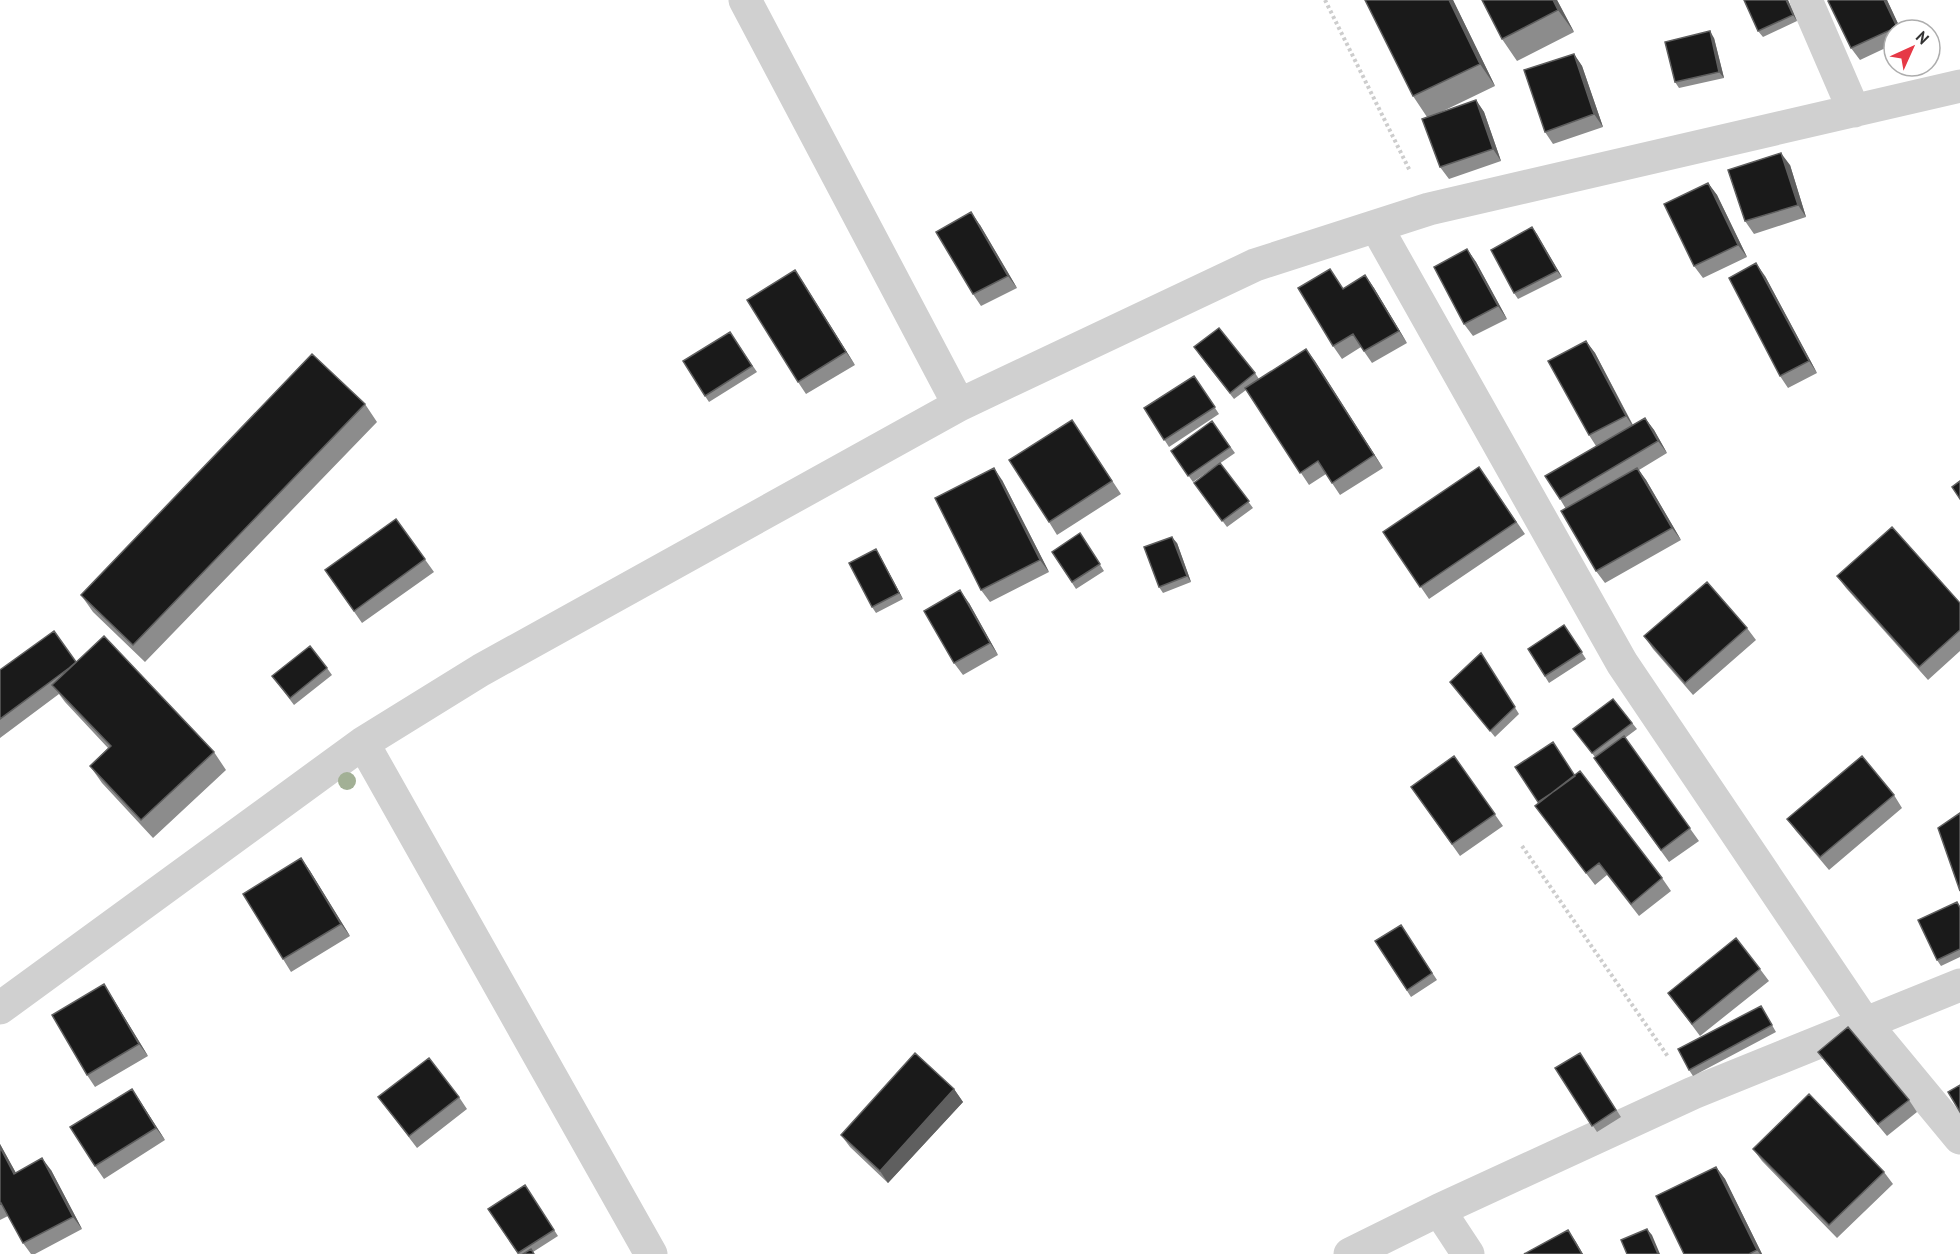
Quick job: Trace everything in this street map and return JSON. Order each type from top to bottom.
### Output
[{"type":"street","points":[[745,0],[959,405]]},
{"type":"street","points":[[1806,0],[1854,111]]},
{"type":"street","points":[[0,1008],[363,743],[481,670],[959,405],[1255,265],[1429,209],[1960,86]]},
{"type":"street","points":[[1376,226],[1622,663],[1864,1023],[1960,1138]]},
{"type":"street","points":[[363,743],[651,1254]]},
{"type":"street","points":[[1350,1254],[1439,1210],[1693,1093],[1960,985]]},
{"type":"street","points":[[1439,1210],[1468,1254]]},
{"type":"path","points":[[1325,0],[1429,209]]},
{"type":"path","points":[[1522,846],[1693,1093]]},
{"type":"building","points":[[1365,0],[1449,0],[1480,64],[1413,96]]},
{"type":"building","points":[[1482,0],[1553,0],[1558,10],[1502,39]]},
{"type":"building","points":[[1744,0],[1786,0],[1793,15],[1758,31]]},
{"type":"building","points":[[1884,0],[1893,18],[1882,18],[1882,34],[1851,48],[1828,1]]},
{"type":"building","points":[[1710,31],[1719,72],[1675,82],[1665,42]]},
{"type":"building","points":[[1574,54],[1594,114],[1545,132],[1524,70]]},
{"type":"building","points":[[1476,100],[1493,149],[1440,167],[1422,119]]},
{"type":"building","points":[[1781,153],[1798,205],[1745,221],[1728,170]]},
{"type":"building","points":[[1708,183],[1738,245],[1694,266],[1664,204]]},
{"type":"building","points":[[971,212],[1008,276],[973,294],[936,232]]},
{"type":"building","points":[[1532,227],[1557,271],[1514,293],[1491,250]]},
{"type":"building","points":[[1467,249],[1498,306],[1464,324],[1434,267]]},
{"type":"building","points":[[1756,263],[1809,361],[1780,376],[1729,278]]},
{"type":"building","points":[[1330,269],[1343,289],[1365,275],[1399,331],[1364,351],[1353,334],[1333,346],[1298,288]]},
{"type":"building","points":[[795,270],[846,352],[798,382],[747,300]]},
{"type":"building","points":[[1219,328],[1255,373],[1230,393],[1194,347]]},
{"type":"building","points":[[730,332],[752,366],[705,396],[683,361]]},
{"type":"building","points":[[1586,341],[1626,416],[1589,435],[1548,361]]},
{"type":"building","points":[[1306,349],[1374,455],[1332,483],[1318,461],[1300,473],[1245,388]]},
{"type":"building","points":[[312,354],[365,404],[133,645],[81,595]]},
{"type":"building","points":[[1194,376],[1215,407],[1164,440],[1144,408]]},
{"type":"building","points":[[1645,418],[1658,441],[1560,499],[1545,476]]},
{"type":"building","points":[[1072,420],[1112,481],[1049,522],[1009,460]]},
{"type":"building","points":[[1212,421],[1230,447],[1188,476],[1171,451]]},
{"type":"building","points":[[1220,463],[1249,501],[1222,521],[1194,483]]},
{"type":"building","points":[[1479,467],[1516,522],[1420,587],[1383,532]]},
{"type":"building","points":[[994,468],[1040,560],[981,590],[935,498]]},
{"type":"building","points":[[1637,468],[1672,528],[1596,571],[1561,511]]},
{"type":"building","points":[[1960,481],[1960,499],[1952,487]]},
{"type":"building","points":[[396,519],[425,559],[354,611],[325,570]]},
{"type":"building","points":[[1892,527],[1960,603],[1960,630],[1919,667],[1837,576]]},
{"type":"building","points":[[1080,533],[1100,564],[1072,582],[1052,552]]},
{"type":"building","points":[[1172,537],[1187,576],[1159,587],[1144,547]]},
{"type":"building","points":[[876,549],[899,593],[872,607],[849,563]]},
{"type":"building","points":[[1707,582],[1747,628],[1685,683],[1644,636]]},
{"type":"building","points":[[960,590],[990,643],[954,663],[924,611]]},
{"type":"building","points":[[1564,625],[1582,652],[1545,676],[1528,649]]},
{"type":"building","points":[[54,631],[76,662],[0,719],[0,670]]},
{"type":"building","points":[[104,636],[214,752],[141,820],[90,766],[111,746],[52,685]]},
{"type":"building","points":[[310,646],[327,668],[290,698],[272,676]]},
{"type":"building","points":[[1481,653],[1515,707],[1490,731],[1450,682]]},
{"type":"building","points":[[1613,699],[1632,723],[1592,753],[1573,729]]},
{"type":"building","points":[[1624,736],[1690,828],[1661,850],[1594,758]]},
{"type":"building","points":[[1553,742],[1575,776],[1538,802],[1515,767]]},
{"type":"building","points":[[1454,756],[1495,814],[1452,844],[1411,787]]},
{"type":"building","points":[[1862,756],[1894,795],[1820,857],[1787,819]]},
{"type":"building","points":[[1580,771],[1662,878],[1631,904],[1599,863],[1586,873],[1535,806]]},
{"type":"building","points":[[1960,813],[1960,891],[1938,828]]},
{"type":"building","points":[[301,858],[341,924],[283,959],[243,894]]},
{"type":"building","points":[[1957,902],[1960,908],[1960,949],[1937,960],[1918,920]]},
{"type":"building","points":[[1401,925],[1432,973],[1407,990],[1375,941]]},
{"type":"building","points":[[1736,938],[1760,969],[1692,1024],[1668,993]]},
{"type":"building","points":[[104,984],[139,1044],[87,1075],[52,1015]]},
{"type":"building","points":[[1761,1006],[1772,1025],[1689,1070],[1678,1049]]},
{"type":"building","points":[[1848,1027],[1909,1100],[1878,1124],[1818,1052]]},
{"type":"building","points":[[915,1053],[954,1089],[880,1171],[841,1135]]},
{"type":"building","points":[[1580,1053],[1616,1110],[1592,1126],[1555,1068]]},
{"type":"building","points":[[429,1058],[459,1097],[409,1136],[378,1097]]},
{"type":"building","points":[[1960,1085],[1960,1112],[1948,1092]]},
{"type":"building","points":[[132,1089],[156,1128],[95,1166],[70,1127]]},
{"type":"building","points":[[1809,1094],[1884,1172],[1829,1225],[1753,1149]]},
{"type":"building","points":[[0,1147],[14,1174],[42,1158],[73,1217],[23,1243],[0,1204]]},
{"type":"building","points":[[1716,1167],[1757,1250],[1749,1254],[1684,1254],[1656,1196]]},
{"type":"building","points":[[525,1185],[554,1230],[518,1253],[488,1209]]},
{"type":"building","points":[[1647,1229],[1658,1254],[1627,1254],[1621,1240]]},
{"type":"building","points":[[1568,1230],[1582,1254],[1524,1254]]},
{"type":"building","points":[[531,1249],[534,1254],[523,1254]]}]
